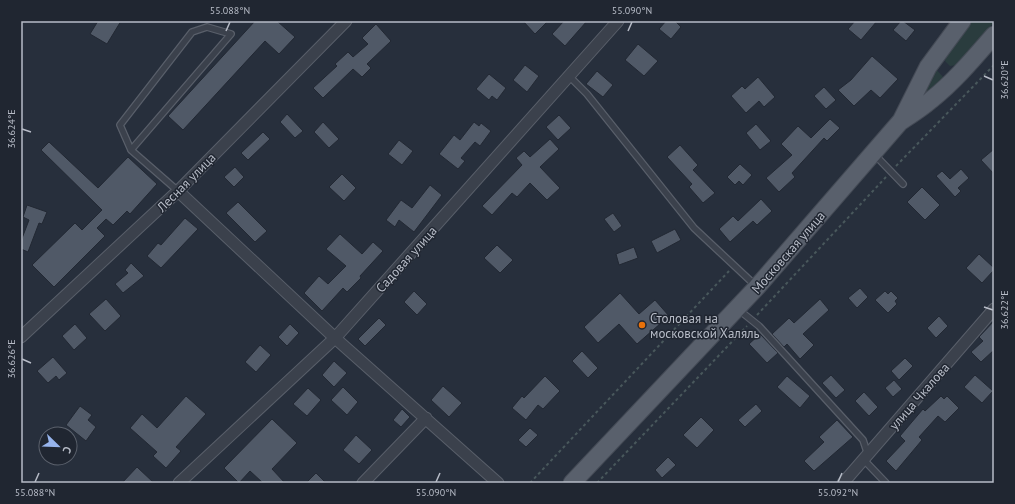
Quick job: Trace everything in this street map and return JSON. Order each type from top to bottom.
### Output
[{"type":"main road","name":"Московская улица","points":[[900,122],[918,83],[937,54],[962,21]]},
{"type":"main road","name":"Московская улица","points":[[572,483],[757,287],[900,122],[930,101],[964,70],[994,35]]},
{"type":"main road","points":[[937,54],[939,64],[946,70],[955,73],[964,70]]},
{"type":"street","name":"Лесная улица","points":[[21,338],[178,191],[346,21]]},
{"type":"street","name":"Садовая улица","points":[[179,483],[335,338],[570,77],[618,21]]},
{"type":"street","points":[[178,191],[335,338],[498,483]]},
{"type":"street","name":"улица Чкалова","points":[[843,483],[994,309]]},
{"type":"street","points":[[363,483],[426,418]]},
{"type":"lane","points":[[131,150],[231,34],[207,27],[192,32],[120,125],[131,150],[178,191]]},
{"type":"lane","points":[[570,77],[596,105],[694,228],[757,287]]},
{"type":"lane","points":[[873,153],[903,184]]},
{"type":"lane","points":[[737,308],[752,321],[863,440],[866,457],[886,483]]},
{"type":"path","points":[[596,483],[752,321],[891,172],[994,65]]},
{"type":"path","points":[[530,483],[734,266]]},
{"type":"shaded area","points":[[972,21],[994,22],[958,65],[950,66],[945,61],[947,53]]},
{"type":"shaded area","points":[[934,67],[944,78],[918,101]]},
{"type":"building","points":[[98,21],[121,21],[107,44],[90,34]]},
{"type":"building","points":[[255,21],[277,21],[295,37],[279,54],[265,41],[183,130],[168,116]]},
{"type":"building","points":[[523,21],[548,21],[535,34]]},
{"type":"building","points":[[564,21],[587,21],[565,46],[552,34]]},
{"type":"building","points":[[666,21],[675,21],[681,27],[671,39],[659,29]]},
{"type":"building","points":[[855,21],[877,21],[861,40],[848,29]]},
{"type":"building","points":[[901,21],[915,30],[906,41],[893,30]]},
{"type":"building","points":[[376,24],[391,41],[367,64],[371,68],[362,77],[353,69],[323,98],[313,88],[337,66],[335,64],[348,52],[353,57],[368,44],[362,38]]},
{"type":"building","points":[[638,44],[658,61],[644,76],[625,60]]},
{"type":"building","points":[[872,56],[898,79],[880,98],[871,90],[854,106],[838,90],[851,80]]},
{"type":"building","points":[[525,65],[539,76],[527,92],[513,80]]},
{"type":"building","points":[[597,71],[613,85],[603,97],[586,84]]},
{"type":"building","points":[[489,74],[506,88],[497,100],[492,96],[489,100],[476,89]]},
{"type":"building","points":[[758,77],[775,97],[764,107],[759,101],[746,113],[731,96],[742,86],[745,89]]},
{"type":"building","points":[[824,87],[836,100],[826,109],[814,96]]},
{"type":"building","points":[[287,114],[303,131],[295,138],[280,122]]},
{"type":"building","points":[[559,115],[571,128],[558,140],[546,127]]},
{"type":"building","points":[[830,119],[840,128],[827,141],[824,138],[792,173],[795,177],[779,192],[766,178],[792,155],[781,144],[798,126],[811,138]]},
{"type":"building","points":[[323,122],[339,139],[329,148],[314,132]]},
{"type":"building","points":[[474,122],[479,126],[481,123],[491,131],[480,146],[475,142],[461,158],[465,161],[458,169],[439,154],[454,135],[460,140]]},
{"type":"building","points":[[756,124],[771,141],[760,150],[746,133]]},
{"type":"building","points":[[263,132],[270,139],[248,160],[241,153]]},
{"type":"building","points":[[550,139],[559,149],[540,167],[560,188],[547,200],[530,183],[517,197],[512,193],[492,215],[482,206],[522,165],[516,158],[524,151],[530,157]]},
{"type":"building","points":[[399,140],[413,151],[402,165],[388,154]]},
{"type":"building","points":[[49,142],[98,188],[128,157],[157,184],[130,214],[127,211],[113,225],[106,219],[97,228],[105,236],[54,287],[32,265],[75,223],[82,230],[102,210],[41,150]]},
{"type":"building","points":[[680,145],[698,165],[693,170],[715,193],[703,203],[689,187],[692,184],[667,157]]},
{"type":"building","points":[[994,149],[994,174],[981,160]]},
{"type":"building","points":[[740,164],[752,175],[743,185],[739,181],[735,185],[727,177]]},
{"type":"building","points":[[235,167],[244,177],[234,187],[224,177]]},
{"type":"building","points":[[961,169],[969,178],[958,188],[961,191],[955,197],[936,176],[942,171],[950,179]]},
{"type":"building","points":[[342,174],[356,188],[344,201],[329,187]]},
{"type":"building","points":[[430,185],[442,195],[414,232],[399,220],[395,227],[386,220],[401,200],[412,208]]},
{"type":"building","points":[[922,187],[940,205],[925,220],[907,202]]},
{"type":"building","points":[[761,199],[772,211],[757,225],[753,221],[730,242],[719,229],[733,216],[738,221]]},
{"type":"building","points":[[238,202],[267,231],[255,242],[226,213]]},
{"type":"building","points":[[27,205],[47,212],[42,224],[39,223],[28,252],[21,249],[21,241],[29,220],[23,217]]},
{"type":"building","points":[[613,213],[622,226],[614,232],[604,219]]},
{"type":"building","points":[[185,218],[198,229],[161,268],[147,256],[158,243],[161,245]]},
{"type":"building","points":[[675,229],[681,240],[657,253],[651,241]]},
{"type":"building","points":[[340,234],[362,254],[373,242],[383,251],[360,276],[361,278],[347,292],[343,288],[322,311],[304,293],[319,276],[328,284],[346,266],[326,249]]},
{"type":"building","points":[[497,245],[513,260],[500,273],[484,258]]},
{"type":"building","points":[[634,247],[638,258],[619,265],[616,254]]},
{"type":"building","points":[[979,254],[994,268],[994,270],[982,283],[966,268]]},
{"type":"building","points":[[131,263],[144,276],[123,293],[115,284],[128,273],[125,270]]},
{"type":"building","points":[[860,288],[868,297],[857,308],[848,298]]},
{"type":"building","points":[[414,291],[427,304],[417,315],[404,302]]},
{"type":"building","points":[[885,291],[888,294],[891,291],[898,298],[895,301],[897,304],[888,313],[875,300]]},
{"type":"building","points":[[620,293],[639,314],[655,300],[669,316],[637,344],[619,324],[598,343],[584,327]]},
{"type":"building","points":[[106,299],[121,316],[105,331],[89,314]]},
{"type":"building","points":[[820,299],[829,310],[803,334],[814,345],[800,359],[787,344],[784,347],[772,334],[789,318],[794,323]]},
{"type":"building","points":[[939,316],[948,326],[936,338],[927,328]]},
{"type":"building","points":[[379,318],[386,325],[365,346],[358,339]]},
{"type":"building","points":[[994,321],[994,350],[981,362],[971,352],[983,341],[979,337]]},
{"type":"building","points":[[75,324],[87,338],[74,350],[62,336]]},
{"type":"building","points":[[290,324],[299,333],[287,346],[278,337]]},
{"type":"building","points":[[760,334],[778,353],[767,363],[749,344]]},
{"type":"building","points":[[260,345],[271,355],[256,372],[245,362]]},
{"type":"building","points":[[582,351],[598,368],[588,378],[572,361]]},
{"type":"building","points":[[53,357],[67,373],[59,380],[56,376],[48,383],[37,371]]},
{"type":"building","points":[[905,358],[913,366],[899,380],[891,371]]},
{"type":"building","points":[[334,361],[347,373],[334,387],[322,375]]},
{"type":"building","points":[[831,375],[845,390],[836,398],[822,383]]},
{"type":"building","points":[[975,375],[993,391],[982,403],[964,387]]},
{"type":"building","points":[[545,376],[560,391],[543,409],[538,405],[526,420],[512,408],[522,396],[524,398]]},
{"type":"building","points":[[787,376],[810,396],[800,408],[777,387]]},
{"type":"building","points":[[894,380],[902,389],[893,397],[885,388]]},
{"type":"building","points":[[443,386],[462,403],[449,417],[431,400]]},
{"type":"building","points":[[343,387],[358,402],[347,415],[331,400]]},
{"type":"building","points":[[308,388],[321,400],[307,416],[293,404]]},
{"type":"building","points":[[864,392],[878,407],[869,416],[855,401]]},
{"type":"building","points":[[186,396],[206,414],[176,447],[181,451],[166,468],[153,456],[157,452],[130,428],[142,414],[157,428]]},
{"type":"building","points":[[941,396],[944,399],[947,396],[959,408],[945,422],[938,416],[919,437],[922,440],[896,471],[886,461],[905,441],[900,436],[923,409],[925,411]]},
{"type":"building","points":[[756,404],[762,411],[745,427],[738,420]]},
{"type":"building","points":[[80,406],[92,415],[88,420],[96,427],[86,441],[78,435],[78,426],[66,425]]},
{"type":"building","points":[[402,409],[410,417],[401,427],[393,420]]},
{"type":"building","points":[[701,417],[714,430],[697,448],[683,435]]},
{"type":"building","points":[[272,419],[297,443],[272,469],[285,483],[263,483],[250,471],[239,483],[224,468]]},
{"type":"building","points":[[837,420],[853,437],[814,471],[804,461],[824,442],[819,437]]},
{"type":"building","points":[[530,428],[538,435],[526,447],[518,440]]},
{"type":"building","points":[[356,435],[372,450],[359,464],[343,450]]},
{"type":"building","points":[[668,457],[676,465],[662,478],[655,470]]},
{"type":"building","points":[[137,467],[154,483],[122,483]]},
{"type":"building","points":[[316,473],[326,483],[306,483]]},
{"type":"place","name":"Столовая на московской Халяль","points":[[642,325]]}]
